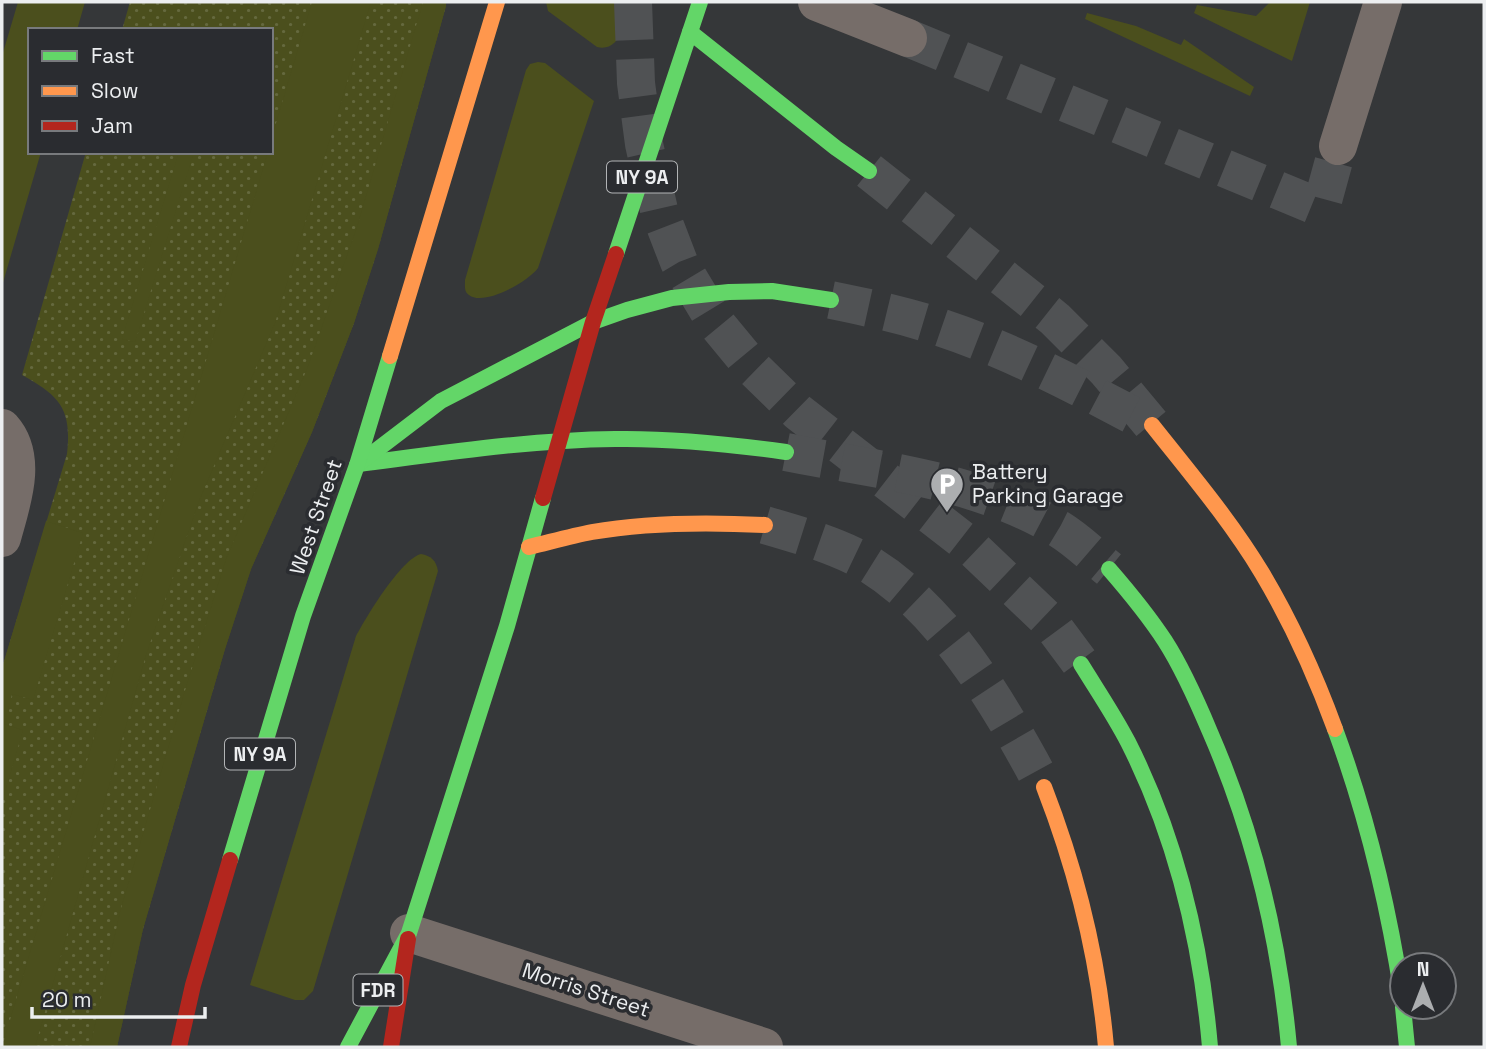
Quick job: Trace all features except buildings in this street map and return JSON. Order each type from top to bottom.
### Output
[{"type":"main road","name":"West Street","points":[[179,1047],[192,985],[266,733],[303,616],[356,465],[497,2]]},
{"type":"main road","name":"NY 9A","points":[[408,933],[488,688],[593,322],[699,2]]},
{"type":"main road","points":[[690,32],[869,171]]},
{"type":"main road","points":[[356,465],[442,401],[593,322],[627,310],[672,298],[729,292],[772,292],[831,300]]},
{"type":"main road","points":[[1152,425],[1199,483],[1261,572],[1328,707],[1359,792],[1375,850],[1387,898],[1395,951]]},
{"type":"main road","points":[[356,465],[560,441],[681,440],[786,452]]},
{"type":"main road","points":[[529,547],[592,532],[649,525],[765,525]]},
{"type":"main road","points":[[1109,569],[1139,603],[1177,662],[1209,730],[1240,809],[1266,906],[1278,966],[1289,1047]]},
{"type":"main road","points":[[1081,664],[1134,754],[1169,844],[1199,950],[1210,1047]]},
{"type":"main road","points":[[1044,787],[1065,839],[1091,930],[1107,1047]]},
{"type":"main road","points":[[391,1047],[408,933]]},
{"type":"main road","name":"FDR","points":[[348,1047],[408,933]]},
{"type":"main road","points":[[1404,1021],[1407,1047]]},
{"type":"street","points":[[817,2],[908,38]]},
{"type":"street","points":[[1339,146],[1382,2]]},
{"type":"street","points":[[2,428],[15,450],[17,470],[14,495],[2,538]]},
{"type":"street","name":"Morris Street","points":[[408,933],[764,1047]]},
{"type":"green space","points":[[18,2],[85,2],[78,28],[28,28],[28,154],[40,154],[2,286],[2,56]]},
{"type":"green space","points":[[130,2],[446,2],[378,249],[354,323],[312,432],[251,569],[225,649],[143,929],[117,1047],[2,1047],[2,668],[67,454],[68,439],[61,406],[46,390],[22,375],[85,154],[273,154],[273,28],[123,28]]},
{"type":"green space","points":[[312,2],[371,2],[275,323],[199,501],[146,655],[35,1047],[2,1047],[267,154],[273,154],[273,133]]},
{"type":"green space","points":[[423,2],[446,2],[446,6],[378,249],[354,323],[312,432],[251,569],[143,929],[117,1047],[90,1047],[120,912],[226,559],[307,369],[357,227]]},
{"type":"green space","points":[[546,2],[632,2],[617,40],[612,45],[597,47],[548,11]]},
{"type":"green space","points":[[1270,2],[1310,2],[1292,61],[1194,13],[1197,5],[1256,16]]},
{"type":"green space","points":[[1087,13],[1136,26],[1181,45],[1184,39],[1254,87],[1250,96],[1085,19]]},
{"type":"green space","points":[[545,63],[594,101],[538,268],[506,291],[476,298],[466,292],[465,280],[526,70],[530,64]]},
{"type":"green space","points":[[178,154],[193,154],[135,342],[122,339]]},
{"type":"green space","points":[[46,521],[83,533],[33,700],[12,694],[4,724],[23,730],[2,802],[2,668]]},
{"type":"green space","points":[[421,554],[432,559],[438,571],[313,991],[304,1000],[295,1000],[250,985],[356,636],[394,577],[413,558]]},
{"type":"tunnel","points":[[633,2],[636,83],[644,144],[659,210],[679,262],[715,322],[753,368],[798,412],[969,545],[1049,621],[1081,664]]},
{"type":"tunnel","points":[[908,38],[1321,208],[1338,146]]},
{"type":"tunnel","points":[[869,171],[1055,319],[1106,370],[1152,425]]},
{"type":"tunnel","points":[[831,300],[931,324],[994,347],[1134,416]]},
{"type":"tunnel","points":[[786,452],[891,471],[995,499],[1028,512],[1059,529],[1109,569]]},
{"type":"tunnel","points":[[765,525],[823,543],[856,557],[887,576],[915,601],[942,628],[966,658],[1008,723],[1044,787]]},
{"type":"traffic: fast","points":[[616,254],[700,2]]},
{"type":"traffic: fast","points":[[690,32],[869,171]]},
{"type":"traffic: fast","points":[[357,465],[441,401],[593,322],[627,310],[672,298],[729,292],[772,291],[831,300]]},
{"type":"traffic: fast","points":[[230,860],[303,616],[357,465],[390,356]]},
{"type":"traffic: fast","points":[[359,464],[519,444],[615,439],[701,442],[786,452]]},
{"type":"traffic: fast","points":[[348,1047],[409,933],[507,626],[543,498]]},
{"type":"traffic: fast","points":[[1109,569],[1159,631],[1172,652],[1195,697],[1226,770],[1240,808],[1262,886],[1279,966],[1289,1047]]},
{"type":"traffic: fast","points":[[1081,664],[1128,742],[1145,778],[1173,853],[1193,929],[1210,1047]]},
{"type":"traffic: fast","points":[[1335,729],[1375,860],[1394,951]]},
{"type":"traffic: fast","points":[[1404,1021],[1407,1047]]},
{"type":"traffic: slow","points":[[390,356],[497,2]]},
{"type":"traffic: slow","points":[[1152,425],[1250,553],[1302,649],[1335,729]]},
{"type":"traffic: slow","points":[[529,547],[592,532],[635,526],[700,523],[765,525]]},
{"type":"traffic: slow","points":[[1044,787],[1076,883],[1092,947],[1106,1047]]},
{"type":"traffic: jam","points":[[543,498],[593,322],[616,254]]},
{"type":"traffic: jam","points":[[179,1047],[193,985],[230,860]]},
{"type":"traffic: jam","points":[[391,1047],[408,939]]},
{"type":"place","name":"Battery Parking Garage","points":[[947,514]]}]
